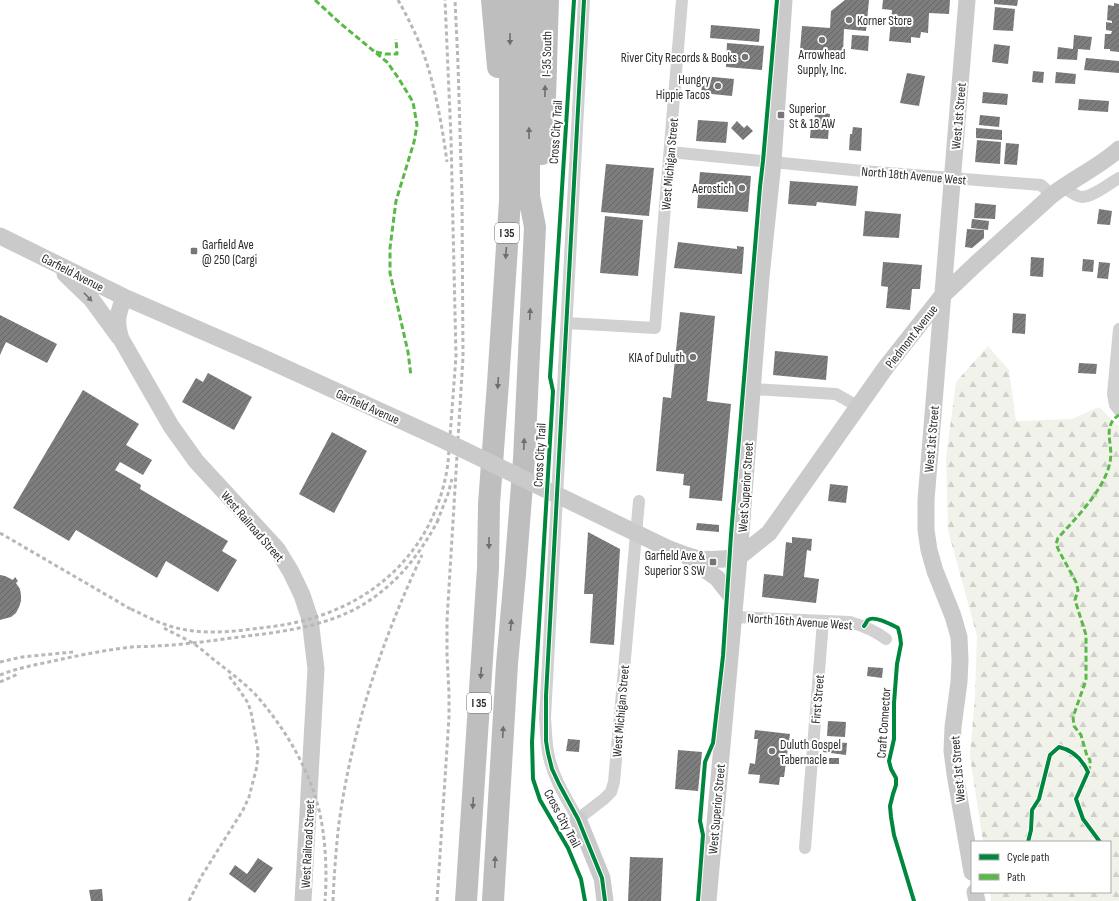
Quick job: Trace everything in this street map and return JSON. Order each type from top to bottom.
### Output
[{"type":"highway","points":[[492,0],[510,201]]},
{"type":"highway","name":"I 35","points":[[466,901],[488,568],[489,504],[510,201],[510,0]]},
{"type":"highway","name":"I 35","points":[[493,901],[507,664],[516,574],[524,459],[535,227],[529,196],[527,0]]},
{"type":"highway","name":"I-35 South","points":[[535,227],[545,118],[548,0]]},
{"type":"street","points":[[584,0],[546,688],[546,733],[548,753],[552,769],[578,819],[602,878],[605,901]]},
{"type":"street","name":"West Michigan Street","points":[[567,323],[655,328],[682,0]]},
{"type":"street","name":"West Superior Street","points":[[708,901],[739,557],[761,277],[773,162],[784,0]]},
{"type":"street","name":"West 1st Street","points":[[967,0],[926,500],[926,530],[933,564],[953,616],[959,637],[959,682],[953,727],[952,751],[971,866]]},
{"type":"street","name":"Piedmont Avenue","points":[[739,557],[769,533],[886,367],[942,296],[1058,191],[1101,163],[1119,149]]},
{"type":"street","name":"North 18th Avenue West","points":[[670,152],[1041,185],[1082,197],[1092,194],[1119,178]]},
{"type":"street","name":"Garfield Avenue","points":[[0,236],[124,297],[257,355],[437,437],[665,548],[701,558],[720,559],[739,557]]},
{"type":"street","points":[[50,260],[92,300],[121,339]]},
{"type":"street","name":"West Railroad Street","points":[[124,297],[117,326],[121,339],[171,426],[196,461],[277,549],[291,572],[302,595],[310,619],[316,669],[303,901]]},
{"type":"street","points":[[1119,329],[1113,394],[1115,405],[1119,410]]},
{"type":"street","points":[[752,389],[836,394],[859,407]]},
{"type":"street","name":"West Michigan Street","points":[[578,819],[604,800],[611,792],[614,782],[639,501]]},
{"type":"street","points":[[684,554],[717,578],[734,609]]},
{"type":"street","name":"North 16th Avenue West","points":[[734,609],[823,621],[850,622],[864,626],[886,639]]},
{"type":"street","name":"First Street","points":[[805,848],[823,621]]},
{"type":"green space","points":[[988,346],[1009,370],[1016,421],[1072,419],[1099,407],[1119,426],[1119,901],[991,901],[990,893],[1111,893],[1111,841],[983,841],[970,757],[975,695],[977,636],[948,530],[946,458],[956,382]]},
{"type":"building","points":[[845,0],[869,0],[866,31],[844,29],[843,53],[800,50],[802,26],[830,28],[831,11]]},
{"type":"building","points":[[883,0],[950,0],[949,14],[929,13],[928,33],[921,32],[920,38],[911,37],[911,43],[889,41],[892,10],[882,9]]},
{"type":"building","points":[[994,0],[1018,0],[1017,6],[994,4]]},
{"type":"building","points":[[1114,3],[1119,4],[1119,52],[1104,49],[1105,34],[1111,34],[1112,31],[1106,30],[1106,22],[1112,23],[1112,21],[1107,20],[1108,5],[1114,6]]},
{"type":"building","points":[[995,7],[1015,9],[1013,31],[993,30]]},
{"type":"building","points":[[711,25],[760,29],[759,42],[710,38]]},
{"type":"building","points":[[852,35],[869,36],[868,51],[851,49]]},
{"type":"building","points":[[1074,35],[1092,37],[1090,50],[1078,49],[1077,60],[1057,59],[1058,47],[1073,49]]},
{"type":"building","name":"River City Records & Books","points":[[727,43],[764,46],[762,70],[726,67]]},
{"type":"building","points":[[994,44],[1010,46],[1008,64],[992,62]]},
{"type":"building","points":[[1086,58],[1119,61],[1119,73],[1084,70]]},
{"type":"building","points":[[1033,71],[1044,72],[1043,83],[1032,82]]},
{"type":"building","points":[[1056,72],[1076,74],[1075,84],[1055,83]]},
{"type":"building","points":[[907,73],[925,76],[919,106],[900,103]]},
{"type":"building","name":"Hungry Hippie Tacos","points":[[703,76],[734,79],[732,96],[701,93]]},
{"type":"building","points":[[983,92],[1008,94],[1007,105],[982,103]]},
{"type":"building","points":[[1079,99],[1109,101],[1108,112],[1078,110]]},
{"type":"building","points":[[815,112],[830,114],[828,139],[810,138],[811,126],[814,127]]},
{"type":"building","points":[[980,115],[1000,117],[999,127],[979,125]]},
{"type":"building","points":[[698,120],[728,122],[726,143],[696,141]]},
{"type":"building","points":[[737,121],[744,128],[747,125],[753,131],[743,140],[731,128]]},
{"type":"building","points":[[853,127],[862,128],[861,151],[849,150],[850,134],[852,134]]},
{"type":"building","points":[[976,128],[1002,130],[1002,140],[976,138]]},
{"type":"building","points":[[977,140],[1001,142],[1000,164],[975,162]]},
{"type":"building","points":[[1006,143],[1019,144],[1017,165],[1004,164]]},
{"type":"building","points":[[606,164],[654,168],[649,216],[601,212]]},
{"type":"building","points":[[700,172],[751,176],[748,212],[697,208]]},
{"type":"building","points":[[790,181],[858,186],[856,206],[817,202],[816,206],[788,204]]},
{"type":"building","points":[[975,203],[996,205],[995,219],[974,218]]},
{"type":"building","points":[[1099,209],[1112,211],[1110,225],[1097,224]]},
{"type":"building","points":[[865,211],[901,214],[899,238],[863,236]]},
{"type":"building","points":[[605,216],[643,220],[638,276],[600,273]]},
{"type":"building","points":[[972,219],[989,221],[988,230],[971,228]]},
{"type":"building","points":[[967,229],[984,230],[984,238],[972,248],[965,247]]},
{"type":"building","points":[[678,242],[737,249],[737,246],[744,247],[742,274],[674,268]]},
{"type":"building","points":[[1031,257],[1044,258],[1043,277],[1030,276]]},
{"type":"building","points":[[1083,259],[1094,260],[1093,272],[1082,271]]},
{"type":"building","points":[[883,262],[922,265],[920,289],[912,289],[910,310],[886,308],[888,287],[881,286]]},
{"type":"building","points":[[1099,262],[1110,263],[1108,279],[1097,278]]},
{"type":"building","points":[[680,312],[715,316],[707,401],[731,404],[722,501],[689,498],[690,486],[683,485],[684,474],[656,471],[663,397],[671,398]]},
{"type":"building","points":[[1013,313],[1026,314],[1025,334],[1012,333]]},
{"type":"building","points":[[0,315],[57,344],[47,363],[6,342],[0,355]]},
{"type":"building","points":[[775,351],[828,356],[826,380],[773,375]]},
{"type":"building","points":[[1079,363],[1097,364],[1096,374],[1078,373]]},
{"type":"building","points":[[208,373],[252,397],[234,430],[182,402],[196,378],[203,382]]},
{"type":"building","points":[[83,390],[139,424],[126,445],[152,460],[143,475],[120,462],[115,470],[141,485],[140,489],[228,541],[222,551],[237,560],[218,592],[166,561],[157,578],[76,530],[69,541],[13,508]]},
{"type":"building","points":[[332,432],[367,451],[334,513],[299,494]]},
{"type":"building","points":[[830,484],[848,486],[846,503],[828,501]]},
{"type":"building","points":[[697,523],[719,525],[719,532],[696,530]]},
{"type":"building","points":[[588,532],[620,549],[614,645],[590,643],[593,594],[584,594]]},
{"type":"building","points":[[792,537],[812,539],[811,551],[807,550],[804,577],[819,579],[816,603],[762,597],[764,574],[783,576],[786,542],[792,543]]},
{"type":"building","points":[[0,575],[13,580],[15,577],[18,581],[16,583],[20,589],[21,601],[16,613],[11,617],[0,620]]},
{"type":"building","points":[[868,667],[883,668],[882,678],[867,676]]},
{"type":"building","points":[[828,721],[846,722],[845,737],[827,736]]},
{"type":"building","name":"Duluth Gospel Tabernacle","points":[[755,730],[790,734],[784,777],[780,777],[779,785],[759,783],[760,775],[748,774],[750,763],[755,764],[758,739],[754,739]]},
{"type":"building","points":[[568,739],[580,740],[579,752],[566,751]]},
{"type":"building","points":[[824,741],[847,743],[846,755],[823,752]]},
{"type":"building","points":[[678,750],[702,752],[698,791],[675,789]]},
{"type":"building","points":[[829,758],[839,758],[839,764],[829,764]]},
{"type":"building","points":[[630,857],[663,858],[661,901],[628,901]]},
{"type":"building","points":[[258,858],[273,868],[255,893],[229,874],[235,865],[247,874]]},
{"type":"building","points":[[102,889],[103,901],[91,901],[89,890]]},
{"type":"railway","points":[[398,0],[408,18],[427,64],[438,107],[447,162]]},
{"type":"railway","points":[[131,609],[167,625],[184,630],[205,632],[227,632],[268,627],[322,615],[347,605],[390,576],[422,537],[434,514],[443,490],[448,463],[456,356],[451,138],[445,0]]},
{"type":"railway","points":[[437,901],[449,717],[447,620],[463,357],[462,199],[455,0]]},
{"type":"railway","points":[[437,522],[452,479]]},
{"type":"railway","points":[[0,675],[13,670],[79,655],[132,647],[189,643],[263,634],[296,629],[329,620],[359,607],[384,590],[394,581],[419,551],[440,517]]},
{"type":"railway","points":[[0,533],[134,611]]},
{"type":"railway","points":[[333,901],[339,823],[360,719],[370,686],[394,620],[422,555]]},
{"type":"railway","points":[[164,628],[197,646],[255,694],[277,722],[296,752],[311,785],[321,819],[326,860],[325,901]]},
{"type":"railway","points":[[0,662],[22,657],[73,652]]},
{"type":"railway","points":[[0,682],[18,674]]},
{"type":"railway","points":[[189,901],[201,877],[243,810],[249,797],[257,766],[258,750],[251,712],[248,703],[229,676]]},
{"type":"marked path","points":[[315,0],[341,24],[387,62],[413,102],[417,125],[414,142],[396,201],[390,248],[390,273],[408,352],[411,376]]},
{"type":"marked path","points":[[376,52],[397,54],[396,39]]},
{"type":"marked path","points":[[1088,772],[1090,760],[1087,756],[1081,735],[1074,726],[1073,717],[1086,680],[1086,635],[1075,600],[1078,590],[1076,582],[1056,544],[1058,538],[1089,503],[1107,472],[1111,456],[1109,430],[1114,419],[1119,415]]},
{"type":"cycle path","name":"Cross City Trail","points":[[574,0],[550,377],[553,391],[532,742],[533,779],[540,800],[568,848],[581,879],[585,901]]},
{"type":"cycle path","name":"Cross City Trail","points":[[584,0],[546,696],[546,741],[552,769],[578,819],[602,878],[605,901]]},
{"type":"cycle path","points":[[698,901],[703,835],[700,821],[705,762],[713,743],[723,656],[731,535],[777,0]]},
{"type":"cycle path","name":"Craft Connector","points":[[864,626],[868,620],[879,620],[898,628],[900,636],[901,644],[897,664],[894,703],[894,739],[889,761],[896,778],[896,785],[890,806],[894,835],[914,901]]},
{"type":"cycle path","points":[[1028,841],[1031,830],[1032,810],[1039,799],[1050,755],[1059,747],[1068,750],[1076,756],[1083,763],[1088,772],[1076,799],[1083,819],[1099,841]]},
{"type":"place","name":"Korner Store","points":[[849,20]]},
{"type":"place","name":"Arrowhead Supply, Inc.","points":[[822,40]]},
{"type":"place","name":"River City Records & Books","points":[[745,57]]},
{"type":"place","name":"Hungry Hippie Tacos","points":[[718,86]]},
{"type":"place","name":"Superior St & 18 AW","points":[[781,115]]},
{"type":"place","name":"Aerostich","points":[[742,188]]},
{"type":"place","name":"Garfield Ave @ 250 (Cargi","points":[[194,251]]},
{"type":"place","name":"KIA of Duluth","points":[[693,357]]},
{"type":"place","name":"Garfield Ave & Superior S SW","points":[[713,562]]},
{"type":"place","name":"Duluth Gospel Tabernacle","points":[[772,751]]}]
